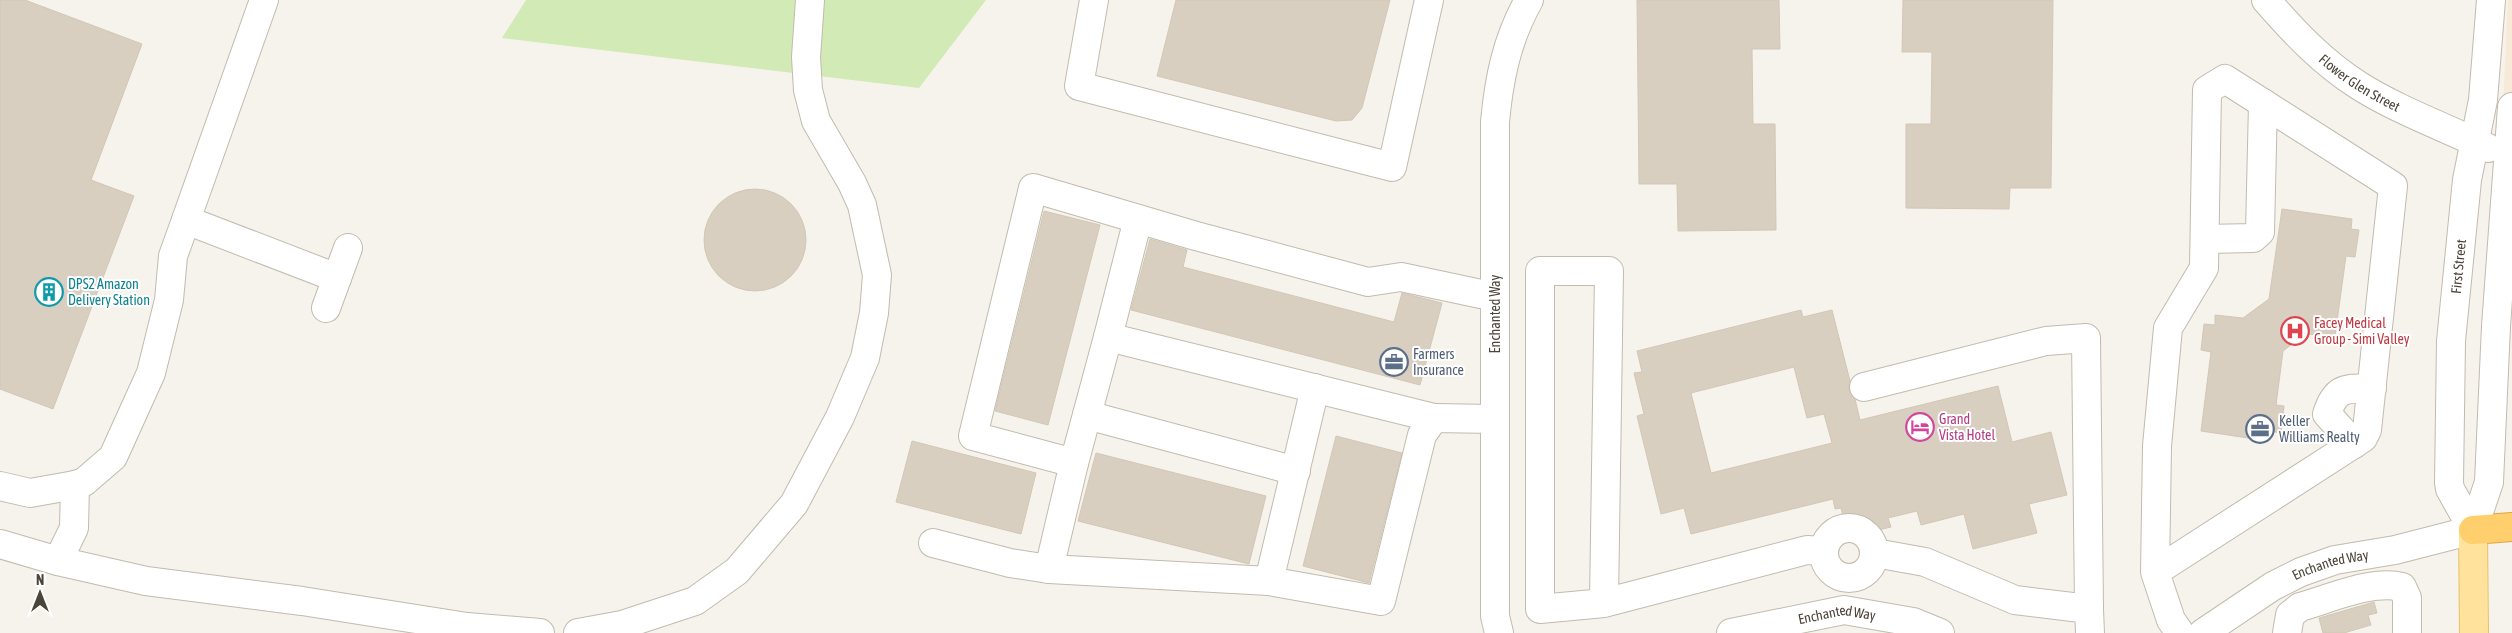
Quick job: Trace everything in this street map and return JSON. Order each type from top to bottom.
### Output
[{"type":"highway","points":[[2473,530],[2512,527]]},
{"type":"main road","name":"First Street","points":[[2473,530],[2474,633]]},
{"type":"street","points":[[0,486],[30,493],[75,485],[84,482],[113,457],[151,374],[169,300],[173,256],[264,0]]},
{"type":"street","points":[[578,633],[630,623],[695,601],[737,571],[794,504],[840,417],[865,358],[874,313],[877,275],[862,205],[852,183],[816,121],[808,90],[806,58],[810,0]]},
{"type":"street","points":[[1094,0],[1078,86],[1392,167],[1429,0]]},
{"type":"street","name":"Enchanted Way","points":[[1499,633],[1495,616],[1495,122],[1498,86],[1506,52],[1518,18],[1529,0]]},
{"type":"street","name":"Flower Glen Street","points":[[2266,0],[2305,44],[2356,84],[2387,102],[2511,159]]},
{"type":"street","name":"First Street","points":[[2473,530],[2450,489],[2449,483],[2451,341],[2467,180],[2473,141],[2483,100],[2491,0]]},
{"type":"street","points":[[2155,572],[2354,444],[2363,438],[2368,430],[2393,186],[2224,79],[2207,90],[2204,268],[2168,328],[2156,446],[2155,572],[2171,620],[2180,633]]},
{"type":"street","points":[[2204,239],[2253,238],[2260,232],[2263,103]]},
{"type":"street","name":"First Street","points":[[2473,530],[2489,482],[2496,326],[2511,159],[2512,107]]},
{"type":"street","points":[[1074,463],[973,436],[1033,188],[1368,282],[1401,277],[1495,297]]},
{"type":"street","points":[[1049,569],[1074,463],[1138,219]]},
{"type":"street","points":[[186,220],[337,278]]},
{"type":"street","points":[[326,308],[348,248]]},
{"type":"street","points":[[1604,603],[1609,271],[1540,271],[1540,610],[1604,603],[1807,550],[1824,551]]},
{"type":"street","points":[[1108,337],[1434,418],[1495,419]]},
{"type":"street","points":[[1864,387],[2046,341],[2086,338],[2090,621],[2015,600],[1925,562],[1874,553]]},
{"type":"street","points":[[1269,581],[1315,388]]},
{"type":"street","points":[[2354,444],[2327,414],[2332,398],[2343,389],[2372,388]]},
{"type":"street","points":[[1087,415],[1296,471]]},
{"type":"street","points":[[934,543],[1010,563],[1049,569],[1269,581],[1381,601],[1422,435],[1434,418]]},
{"type":"street","points":[[58,561],[74,528],[75,485]]},
{"type":"street","points":[[1854,528],[1869,537],[1874,553],[1869,568],[1857,577],[1849,578],[1834,573],[1828,567],[1824,551],[1826,543],[1837,530],[1854,528]]},
{"type":"street","name":"Enchanted Way","points":[[2203,633],[2273,586],[2301,572],[2335,560],[2395,550],[2473,530]]},
{"type":"street","points":[[0,544],[58,561],[146,581],[302,601],[467,627],[540,633]]},
{"type":"street","points":[[1844,610],[1849,578]]},
{"type":"street","points":[[2287,633],[2290,615],[2300,607],[2376,585],[2391,584],[2402,587],[2407,598],[2406,633]]},
{"type":"street","name":"Enchanted Way","points":[[1731,633],[1844,610],[1913,622],[1940,633]]},
{"type":"shaded area","points":[[2508,0],[2512,0],[2512,155],[2501,149]]},
{"type":"green space","points":[[526,0],[986,0],[919,88],[502,38]]},
{"type":"building","name":"DPS2 Amazon Delivery Station","points":[[0,0],[25,0],[142,44],[91,180],[134,196],[53,409],[0,389]]},
{"type":"building","points":[[1176,0],[1390,0],[1362,108],[1352,120],[1336,121],[1157,76]]},
{"type":"building","points":[[1637,0],[1779,0],[1780,49],[1752,49],[1753,124],[1775,124],[1776,230],[1678,231],[1677,184],[1639,184]]},
{"type":"building","points":[[1903,0],[2053,0],[2051,188],[2010,188],[2009,209],[1906,208],[1906,124],[1931,124],[1932,52],[1902,52]]},
{"type":"building","points":[[755,189],[765,190],[784,197],[798,211],[805,230],[805,250],[798,269],[784,283],[765,290],[755,291],[745,290],[726,283],[712,269],[705,250],[704,240],[705,230],[712,211],[726,197],[745,190]]},
{"type":"building","points":[[2282,209],[2352,219],[2351,229],[2359,230],[2355,257],[2346,256],[2335,336],[2305,334],[2283,351],[2276,405],[2284,406],[2281,433],[2270,431],[2268,441],[2201,431],[2211,352],[2201,350],[2204,324],[2215,325],[2215,315],[2243,318],[2269,299]]},
{"type":"building","points":[[1044,211],[1100,225],[1048,425],[995,411]]},
{"type":"building","points":[[1150,239],[1187,250],[1183,267],[1394,322],[1402,293],[1442,303],[1420,385],[1131,310]]},
{"type":"building","name":"Grand Vista Hotel","points":[[1801,310],[1803,317],[1832,310],[1850,381],[1849,390],[1855,399],[1860,420],[1998,386],[2012,442],[2051,432],[2067,495],[2029,504],[2037,533],[1973,549],[1964,514],[1921,525],[1917,511],[1888,518],[1891,527],[1848,537],[1841,508],[1835,509],[1833,499],[1691,534],[1684,508],[1661,514],[1637,416],[1644,414],[1634,373],[1642,372],[1637,351]],"holes":[[[1794,367],[1807,418],[1824,414],[1832,443],[1711,473],[1691,393]]]},
{"type":"building","points":[[1336,436],[1402,453],[1369,583],[1303,566]]},
{"type":"building","points":[[912,441],[1036,473],[1021,534],[896,502]]},
{"type":"building","points":[[1096,453],[1266,496],[1249,564],[1078,521]]},
{"type":"building","points":[[2374,602],[2377,613],[2368,615],[2371,625],[2344,633],[2323,633],[2319,618]]},
{"type":"place","name":"DPS2 Amazon Delivery Station","points":[[49,292]]},
{"type":"place","name":"Facey Medical Group - Simi Valley","points":[[2295,331]]},
{"type":"place","name":"Farmers Insurance","points":[[1394,362]]},
{"type":"place","name":"Grand Vista Hotel","points":[[1920,427]]},
{"type":"place","name":"Keller Williams Realty","points":[[2260,429]]}]
